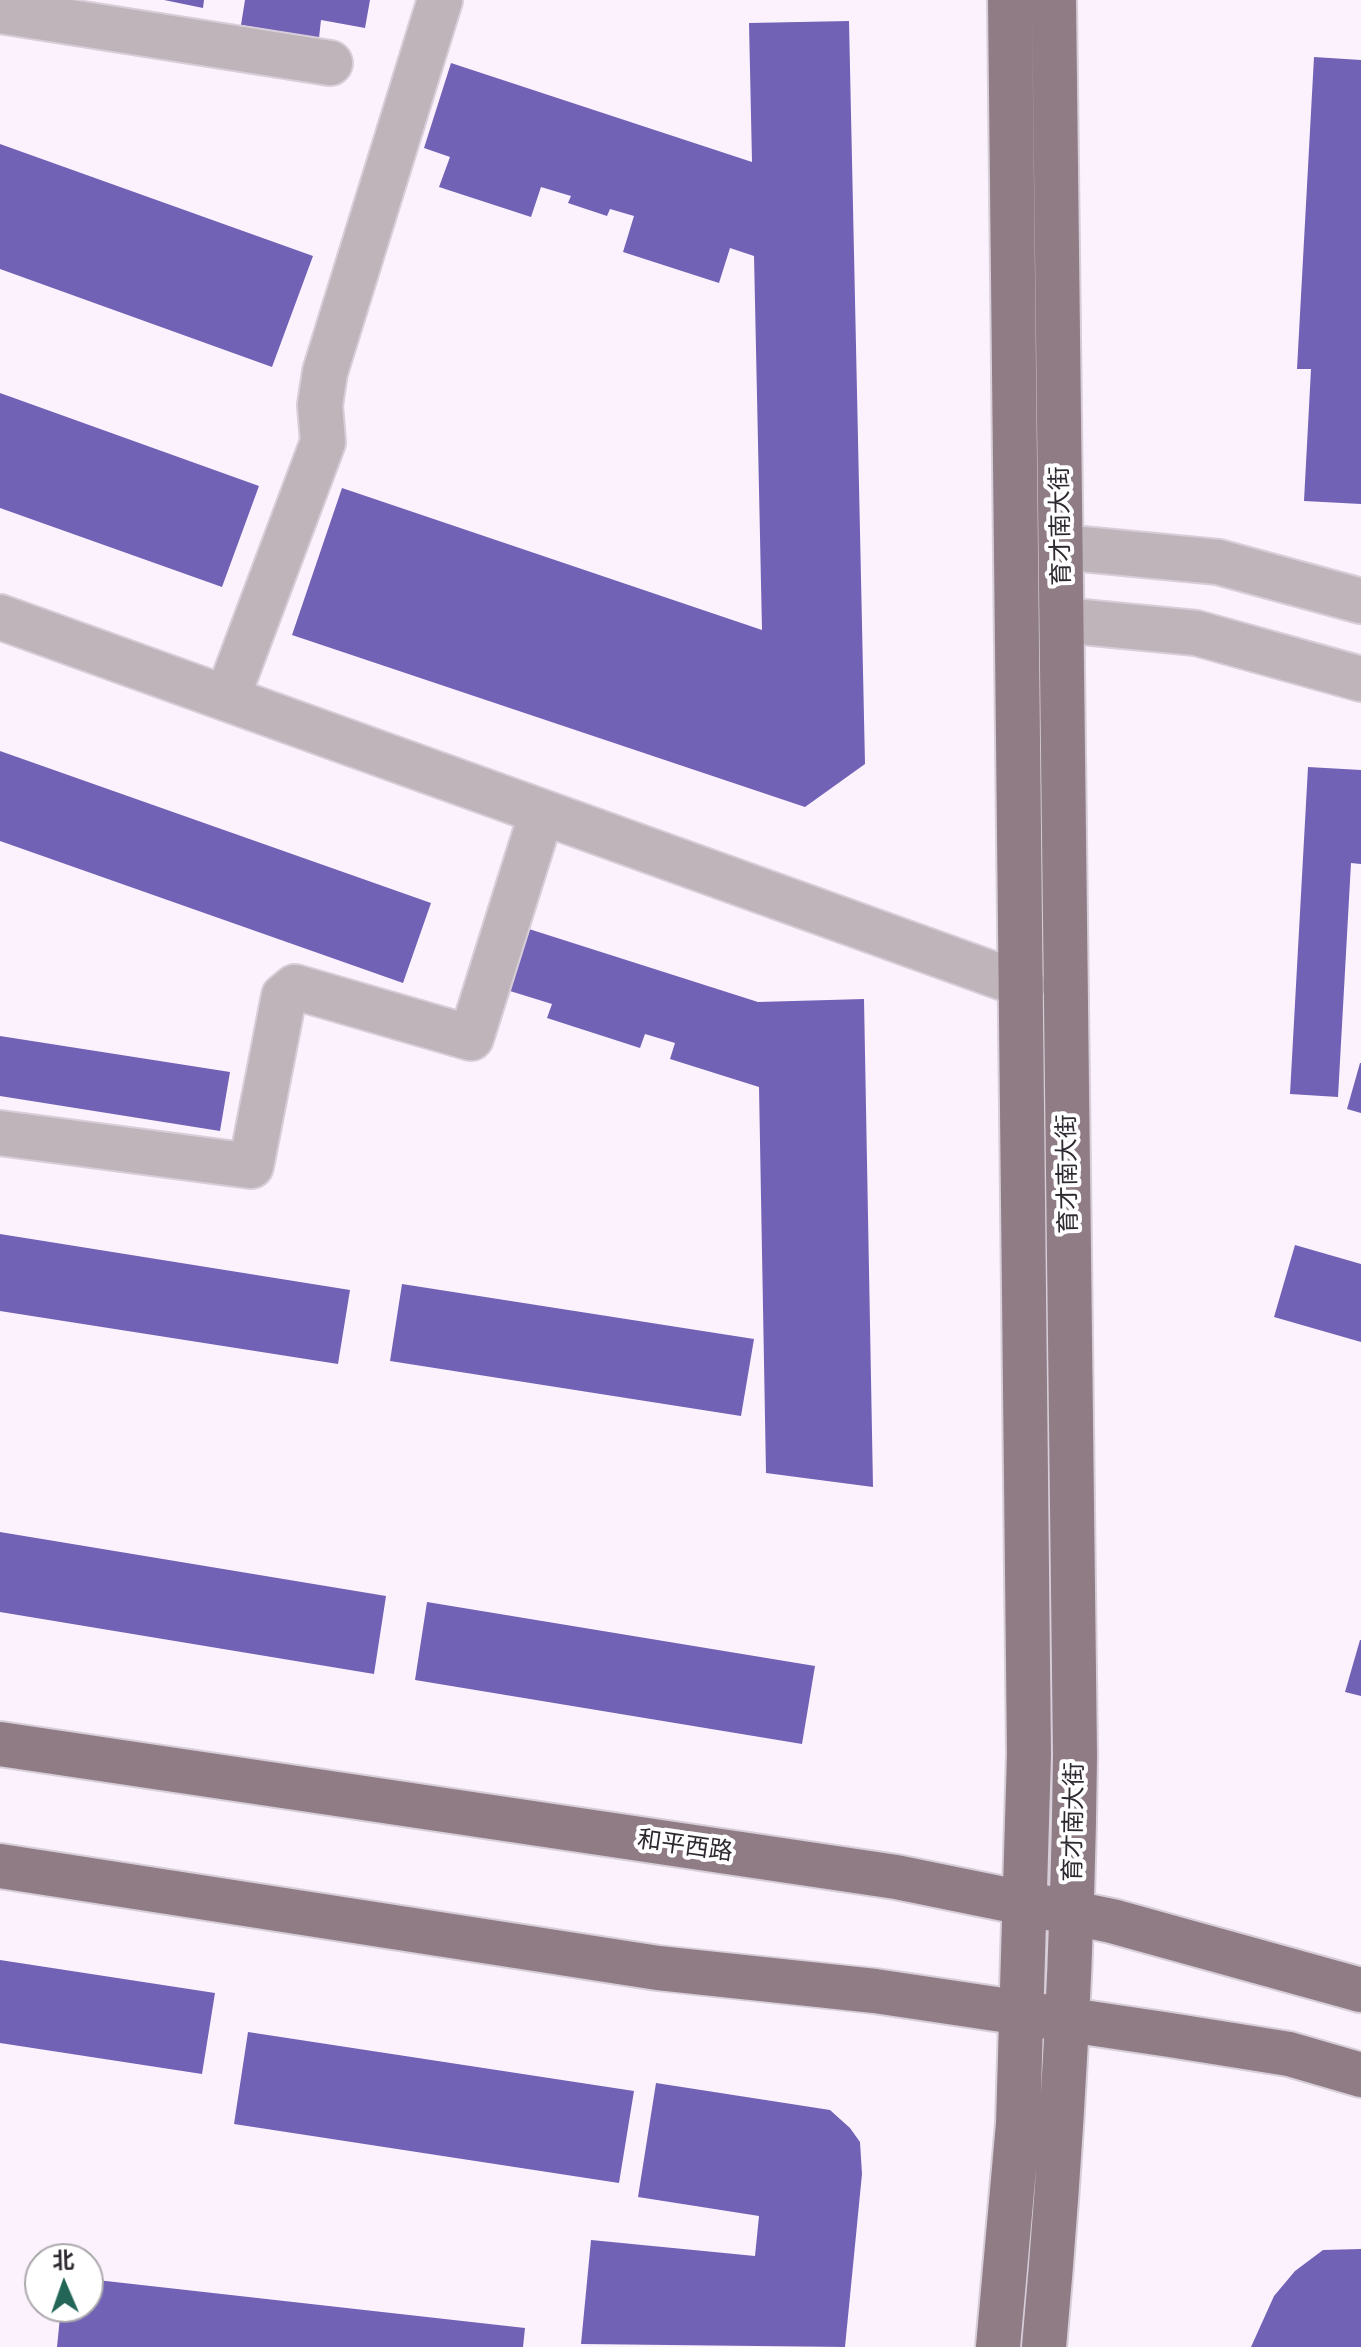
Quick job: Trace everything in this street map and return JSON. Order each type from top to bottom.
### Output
[{"type":"main road","name":"育才南大街","points":[[998,2347],[1018,2124],[1027,1904],[1023,985],[1010,0]]},
{"type":"main road","name":"育才南大街","points":[[1044,2347],[1064,2127],[1073,1913],[1075,1755],[1054,0]]},
{"type":"main road","name":"和平西路","points":[[0,1744],[896,1877],[1073,1913],[1288,1967],[1361,1990]]},
{"type":"main road","points":[[0,1866],[658,1968],[875,1991],[1068,2020],[1289,2054],[1361,2075]]},
{"type":"street","points":[[227,698],[323,442],[320,405],[325,372],[440,0]]},
{"type":"street","points":[[0,11],[330,63]]},
{"type":"street","points":[[1061,547],[1218,562],[1361,601]]},
{"type":"street","points":[[0,617],[1023,985]]},
{"type":"street","points":[[1062,620],[1196,633],[1361,679]]},
{"type":"street","points":[[0,1133],[251,1166],[284,996],[295,987],[471,1038],[542,812]]},
{"type":"building","points":[[164,0],[204,0],[203,8]]},
{"type":"building","points":[[245,0],[370,0],[365,28],[321,20],[319,38],[241,25]]},
{"type":"building","points":[[849,21],[865,764],[805,807],[292,635],[342,488],[762,630],[754,256],[730,248],[719,283],[623,252],[634,216],[610,209],[607,216],[568,203],[571,196],[541,187],[531,217],[439,187],[450,157],[424,148],[451,63],[752,162],[749,23]]},
{"type":"building","points":[[1314,57],[1361,60],[1361,504],[1304,501],[1311,369],[1297,369]]},
{"type":"building","points":[[0,144],[313,256],[272,367],[0,269]]},
{"type":"building","points":[[0,393],[259,486],[222,587],[0,508]]},
{"type":"building","points":[[0,751],[431,903],[403,983],[0,841]]},
{"type":"building","points":[[1308,767],[1361,770],[1361,864],[1351,863],[1338,1097],[1290,1094]]},
{"type":"building","points":[[529,929],[758,1002],[864,999],[873,1487],[766,1473],[759,1087],[670,1059],[675,1043],[645,1034],[640,1048],[547,1018],[552,1004],[510,991]]},
{"type":"building","points":[[0,1036],[230,1072],[220,1131],[0,1096]]},
{"type":"building","points":[[1361,1063],[1361,1113],[1347,1109]]},
{"type":"building","points":[[0,1234],[350,1290],[338,1364],[0,1311]]},
{"type":"building","points":[[1295,1245],[1361,1264],[1361,1342],[1274,1317]]},
{"type":"building","points":[[402,1284],[754,1339],[741,1416],[390,1361]]},
{"type":"building","points":[[0,1532],[386,1596],[374,1674],[0,1612]]},
{"type":"building","points":[[427,1602],[815,1666],[802,1744],[415,1680]]},
{"type":"building","points":[[1361,1640],[1361,1696],[1345,1692]]},
{"type":"building","points":[[0,1960],[215,1993],[202,2074],[0,2043]]},
{"type":"building","points":[[248,2032],[634,2091],[619,2183],[234,2124]]},
{"type":"building","points":[[656,2083],[830,2110],[850,2128],[860,2142],[862,2174],[845,2347],[581,2344],[591,2240],[755,2256],[759,2216],[638,2197]]},
{"type":"building","points":[[1361,2249],[1361,2347],[1251,2347],[1274,2296],[1295,2271],[1323,2250]]},
{"type":"building","points":[[104,2281],[525,2328],[523,2347],[57,2347],[59,2323],[104,2323]]}]
